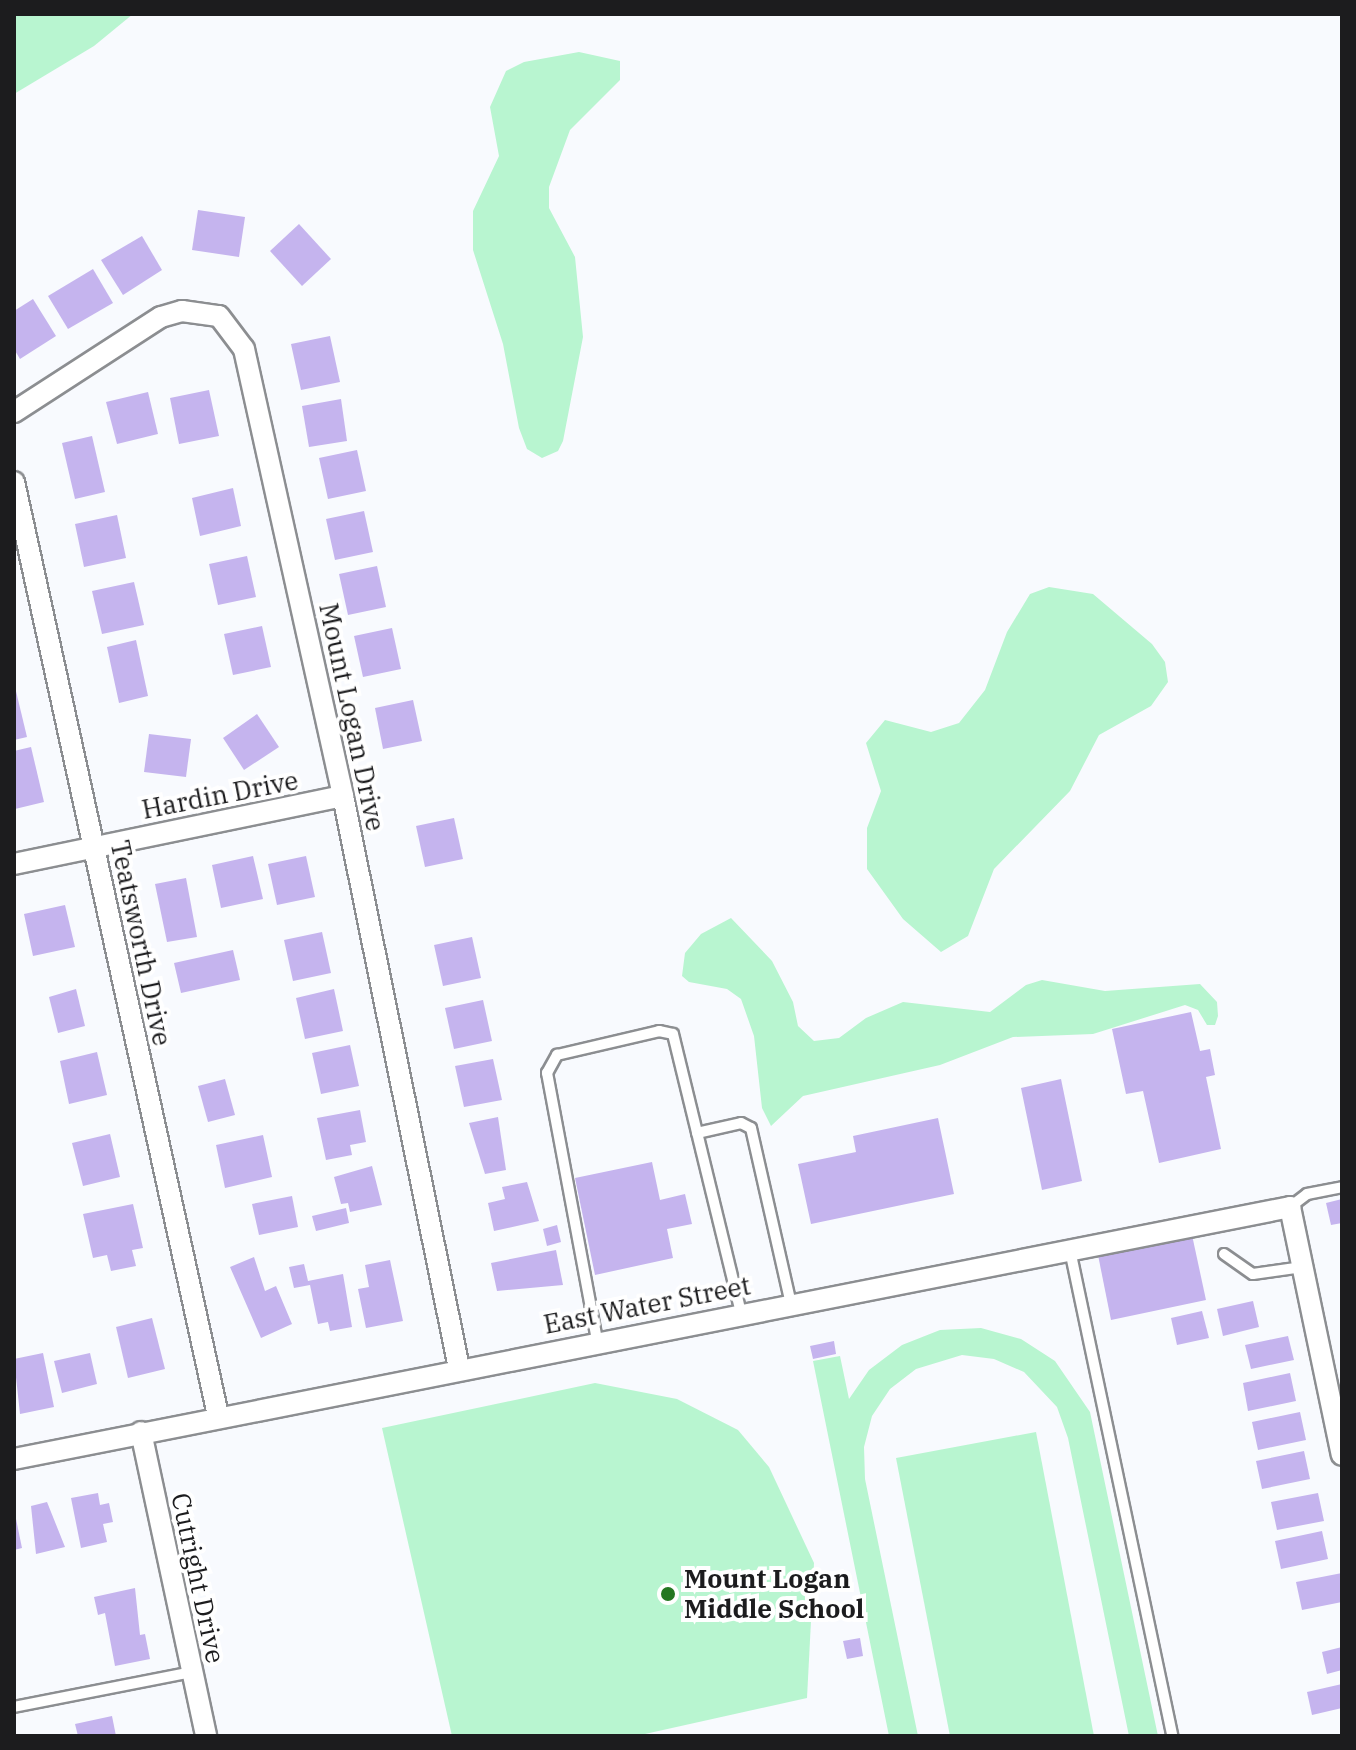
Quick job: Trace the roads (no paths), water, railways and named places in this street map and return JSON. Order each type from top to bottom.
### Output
[{"type":"street","name":"Mount Logan Drive","points":[[14,412],[161,317],[202,310],[235,331],[250,373],[343,796],[459,1368]]},
{"type":"street","name":"Teatsworth Drive","points":[[14,482],[218,1415]]},
{"type":"street","name":"Hardin Drive","points":[[14,864],[343,796]]},
{"type":"street","name":"East Water Street","points":[[14,1459],[597,1340],[1290,1207]]},
{"type":"street","points":[[1290,1207],[1342,1455]]},
{"type":"street","name":"Cutright Drive","points":[[141,1432],[206,1736]]},
{"type":"lane","points":[[597,1340],[547,1073],[557,1055],[659,1031],[673,1034],[741,1314]]},
{"type":"lane","points":[[697,1133],[741,1123],[751,1128],[791,1304]]},
{"type":"lane","points":[[1290,1207],[1307,1194],[1342,1187]]},
{"type":"lane","points":[[1070,1250],[1172,1736]]},
{"type":"lane","points":[[1224,1254],[1253,1274],[1303,1267]]},
{"type":"lane","points":[[14,1707],[192,1672]]},
{"type":"place","name":"Mount Logan Middle School","points":[[668,1594]]}]
